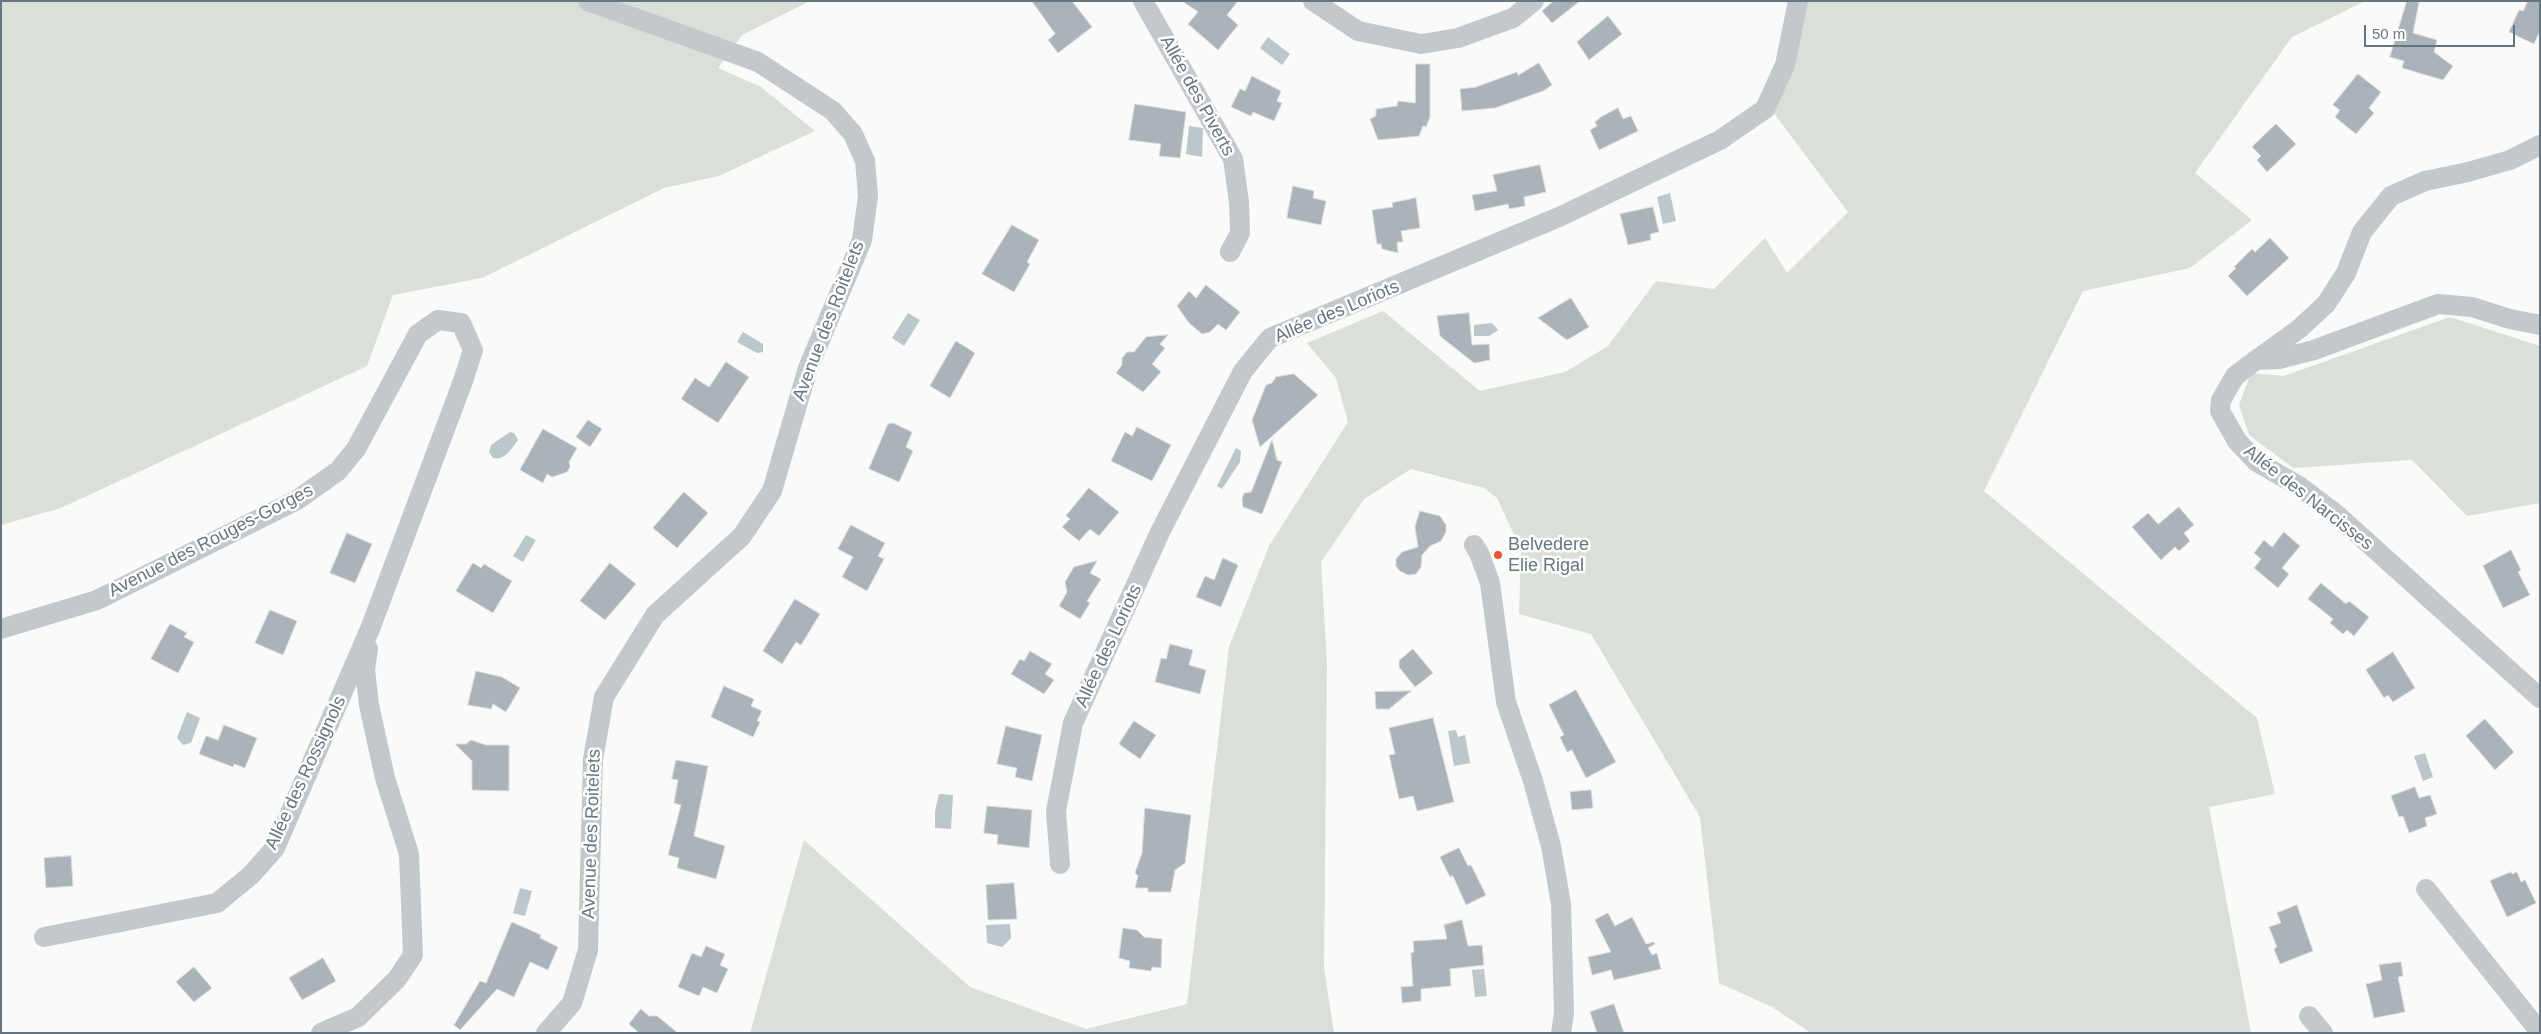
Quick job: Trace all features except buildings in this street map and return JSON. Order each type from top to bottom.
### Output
[{"type":"street","name":"Avenue des Roitelets","points":[[546,1033],[572,1003],[588,950],[593,759],[604,697],[655,616],[742,536],[772,491],[808,368],[862,240],[868,196],[865,160],[853,134],[833,111],[758,62],[588,1]]},
{"type":"street","name":"Allée des Piverts","points":[[1143,1],[1233,159],[1240,202],[1240,233],[1230,252]]},
{"type":"street","points":[[1313,1],[1358,31],[1421,44],[1458,38],[1513,18],[1534,1]]},
{"type":"street","name":"Allée des Loriots","points":[[1060,864],[1056,811],[1074,723],[1166,521],[1243,371],[1270,338],[1559,218],[1720,140],[1765,109],[1785,65],[1798,1]]},
{"type":"street","name":"Allée des Narcisses","points":[[2540,146],[2510,160],[2468,172],[2425,181],[2390,196],[2362,232],[2346,272],[2326,304],[2299,329],[2235,376],[2221,400],[2220,411],[2237,441],[2257,462],[2299,486],[2336,514],[2540,698]]},
{"type":"street","points":[[2256,360],[2279,359],[2314,350],[2438,304],[2472,307],[2510,319],[2540,325]]},
{"type":"street","name":"Avenue des Rouges-Gorges","points":[[1,629],[98,600],[297,500],[338,471],[356,449],[418,334],[438,320],[461,324],[473,350],[370,629]]},
{"type":"street","points":[[1474,545],[1490,583],[1506,702],[1533,781],[1551,846],[1561,904],[1564,1013],[1561,1033]]},
{"type":"street","points":[[321,1033],[358,1017],[397,979],[412,955],[409,854],[385,778],[369,705],[365,670],[370,629]]},
{"type":"street","name":"Allée des Rossignols","points":[[44,937],[217,903],[251,875],[275,848],[370,629]]},
{"type":"street","points":[[2426,889],[2540,1032]]},
{"type":"street","points":[[2309,1016],[2323,1033]]},
{"type":"shaded area","points":[[1,1],[810,1],[742,35],[718,68],[761,87],[815,131],[719,176],[664,188],[482,278],[393,295],[367,366],[61,508],[1,525]]},
{"type":"shaded area","points":[[1794,1],[2365,1],[2292,37],[2195,173],[2252,220],[2190,268],[2083,291],[1984,491],[2257,718],[2275,794],[2209,807],[2251,1033],[1811,1033],[1772,1007],[1719,983],[1700,817],[1591,634],[1519,614],[1521,550],[1497,498],[1484,488],[1411,469],[1364,499],[1321,562],[1327,663],[1324,968],[1334,1033],[750,1033],[804,840],[970,987],[1086,1029],[1187,1004],[1229,647],[1269,546],[1348,422],[1336,378],[1307,343],[1383,311],[1480,391],[1565,372],[1608,346],[1656,281],[1714,289],[1765,238],[1787,273],[1848,212],[1773,112]]},
{"type":"shaded area","points":[[1268,37],[1290,54],[1282,65],[1260,48]]},
{"type":"shaded area","points":[[1189,126],[1203,128],[1202,157],[1186,154]]},
{"type":"shaded area","points":[[1670,193],[1676,221],[1663,224],[1657,197]]},
{"type":"shaded area","points":[[908,313],[920,320],[904,346],[892,338]]},
{"type":"shaded area","points":[[2450,317],[2540,346],[2540,503],[2467,516],[2412,460],[2293,468],[2249,435],[2239,405],[2251,373],[2284,376]]},
{"type":"shaded area","points":[[1492,323],[1498,330],[1489,336],[1474,336],[1474,325]]},
{"type":"shaded area","points":[[743,332],[763,344],[763,352],[757,353],[737,342]]},
{"type":"shaded area","points":[[510,432],[514,433],[518,440],[505,456],[493,458],[489,452],[491,445]]},
{"type":"shaded area","points":[[1236,448],[1241,451],[1240,462],[1222,489],[1217,486]]},
{"type":"shaded area","points":[[526,535],[536,540],[523,562],[513,556]]},
{"type":"shaded area","points":[[187,712],[200,718],[191,743],[183,745],[177,738]]},
{"type":"shaded area","points":[[1456,730],[1458,737],[1465,735],[1470,763],[1454,766],[1448,731]]},
{"type":"shaded area","points":[[2425,753],[2433,777],[2423,781],[2414,756]]},
{"type":"shaded area","points":[[939,794],[953,795],[951,829],[935,828],[935,811]]},
{"type":"shaded area","points":[[520,888],[532,891],[525,916],[513,913]]},
{"type":"shaded area","points":[[1010,924],[1011,938],[1002,947],[987,943],[986,925]]},
{"type":"shaded area","points":[[1484,969],[1487,996],[1475,997],[1472,970]]},
{"type":"place","name":"Belvedere Elie Rigal","points":[[1498,555]]}]
